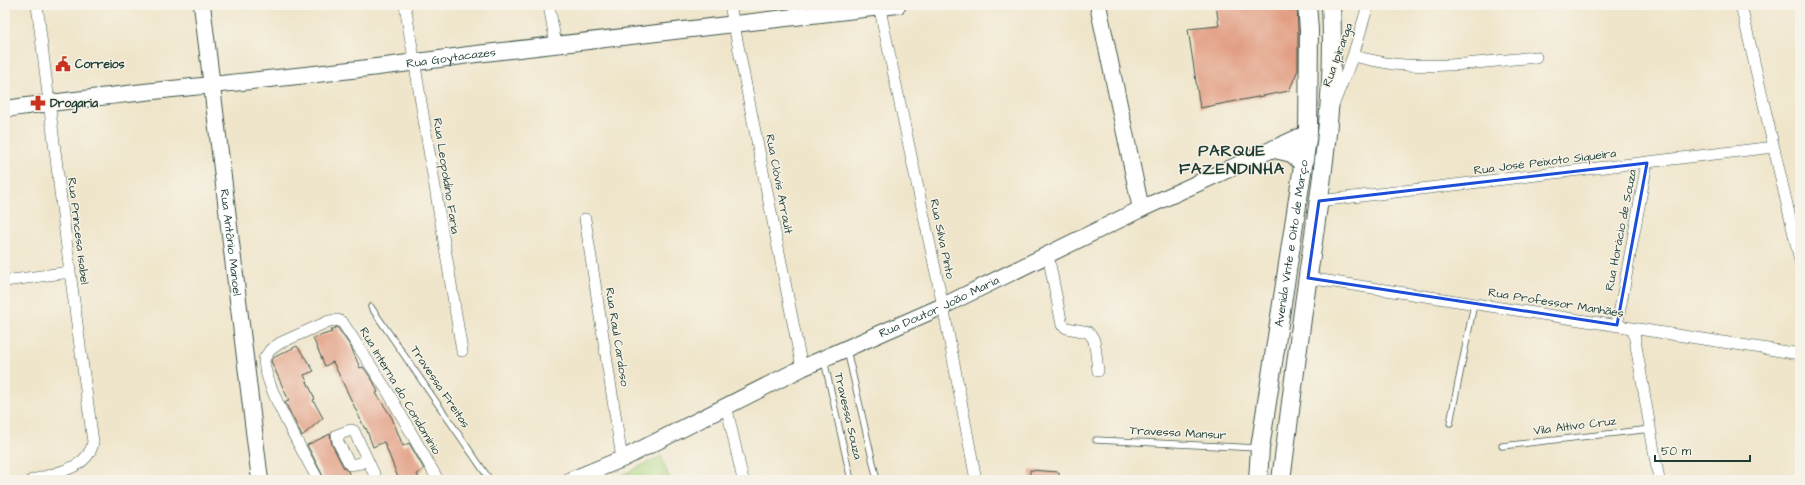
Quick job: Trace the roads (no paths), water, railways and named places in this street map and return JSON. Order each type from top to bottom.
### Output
[{"type":"main road","name":"Avenida Vinte e Oito de Março","points":[[1258,480],[1260,448],[1302,162],[1308,133],[1309,30],[1307,5]]},
{"type":"main road","name":"Avenida Vinte e Oito de Março","points":[[1281,480],[1330,112],[1332,32],[1330,5]]},
{"type":"main road","points":[[1308,133],[1323,123],[1330,112]]},
{"type":"main road","points":[[1276,149],[1292,153],[1302,162]]},
{"type":"street","name":"Rua Princesa Isabel","points":[[32,480],[77,466],[87,458],[91,452],[93,442],[70,272],[37,5]]},
{"type":"street","name":"Rua Antônio Manoel","points":[[202,5],[260,480]]},
{"type":"street","name":"Rua Leopoldino Faria","points":[[405,5],[462,351]]},
{"type":"street","points":[[549,5],[556,45]]},
{"type":"street","name":"Rua Clóvis Arrault","points":[[730,5],[802,368]]},
{"type":"street","name":"Rua Goytacazes","points":[[5,109],[211,84],[414,63],[879,6],[898,5]]},
{"type":"street","points":[[1098,5],[1141,209]]},
{"type":"street","name":"Rua Ipiranga","points":[[1330,112],[1354,56],[1368,5]]},
{"type":"street","points":[[1741,5],[1800,261]]},
{"type":"street","name":"Rua Silva Pinto","points":[[879,6],[943,306],[976,480]]},
{"type":"street","points":[[1354,56],[1392,64],[1422,65],[1457,64],[1536,57]]},
{"type":"street","name":"Rua Doutor João Maria","points":[[571,480],[622,459],[726,405],[802,368],[943,306],[1141,209],[1276,149],[1308,133]]},
{"type":"street","name":"Rua José Peixoto Siqueira","points":[[1319,201],[1774,147]]},
{"type":"street","name":"Rua Horácio de Souza","points":[[1617,325],[1647,163]]},
{"type":"street","name":"Rua Raul Cardoso","points":[[585,219],[622,459]]},
{"type":"street","points":[[1048,255],[1062,325],[1067,328],[1088,332],[1093,338],[1098,371]]},
{"type":"street","points":[[5,281],[70,272]]},
{"type":"street","name":"Rua Professor Manhães","points":[[1308,278],[1800,354]]},
{"type":"street","name":"Rua Interna do Condomínio","points":[[318,480],[282,411],[268,377],[264,359],[270,350],[280,343],[323,324],[338,320],[343,323],[381,381],[438,480]]},
{"type":"street","points":[[1633,328],[1659,480]]},
{"type":"street","points":[[726,405],[743,480]]},
{"type":"street","points":[[367,459],[377,480]]},
{"type":"lane","points":[[1450,423],[1474,304]]},
{"type":"lane","name":"Travessa Freitas","points":[[371,307],[490,480]]},
{"type":"lane","points":[[847,347],[877,480]]},
{"type":"lane","name":"Travessa Souza","points":[[824,358],[851,480]]},
{"type":"lane","name":"Vila Altivo Cruz","points":[[1502,446],[1651,429]]},
{"type":"lane","name":"Travessa Mansur","points":[[1096,440],[1260,448]]},
{"type":"place","name":"Correios","points":[[63,64]]},
{"type":"place","name":"Drogaria","points":[[38,103]]},
{"type":"district","name":"PARQUE FAZENDINHA","points":[[1232,160]]}]
